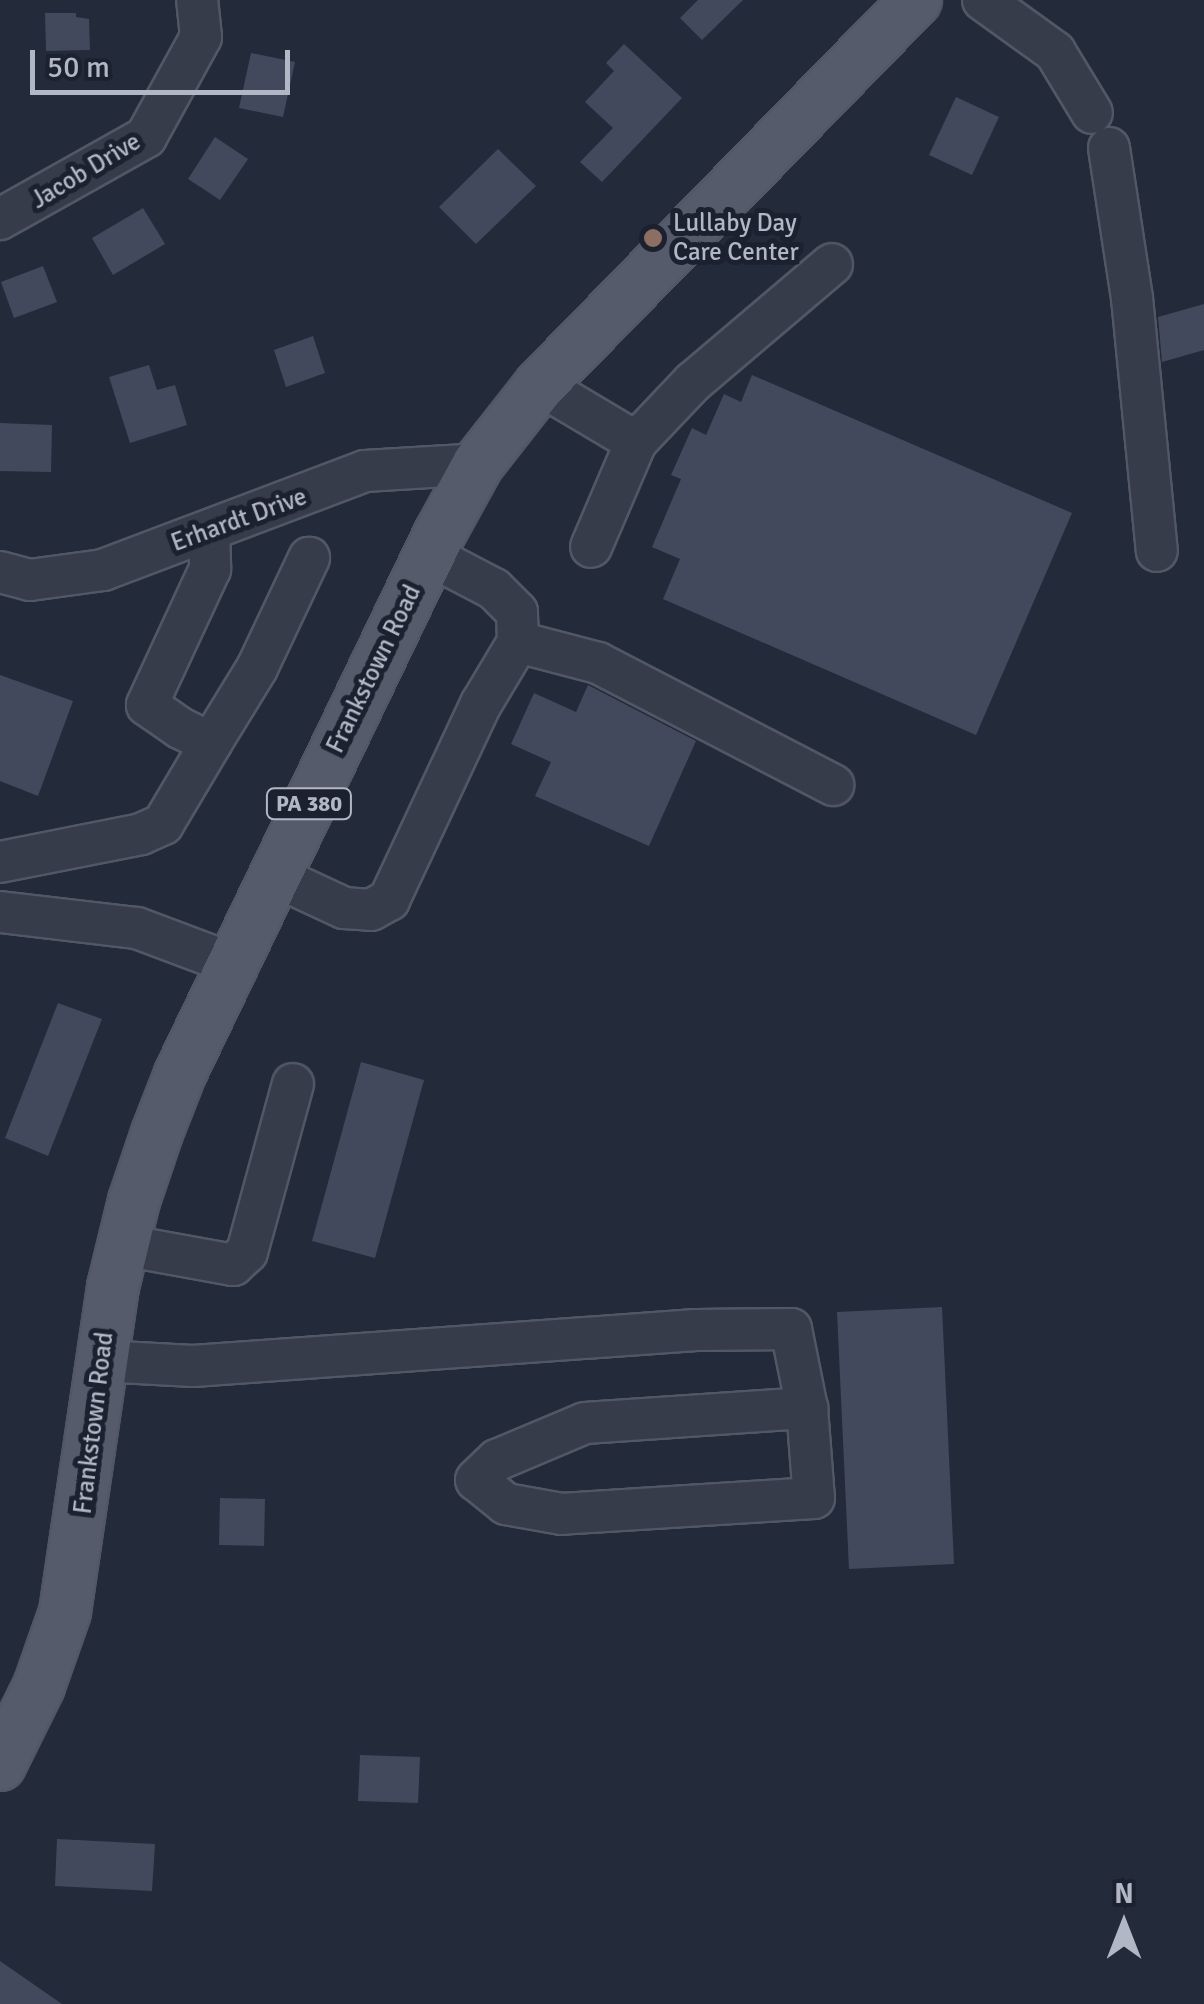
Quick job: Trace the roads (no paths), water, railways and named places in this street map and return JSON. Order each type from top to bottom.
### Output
[{"type":"main road","name":"Frankstown Road","points":[[0,1764],[39,1686],[66,1612],[78,1549],[101,1361],[123,1244],[174,1088],[428,556],[478,464],[540,385],[916,0]]},
{"type":"street","name":"Jacob Drive","points":[[0,220],[146,137],[201,37],[197,0]]},
{"type":"street","points":[[984,0],[1055,52],[1100,130],[1132,298],[1157,551]]},
{"type":"street","points":[[591,547],[636,442],[693,382],[832,264]]},
{"type":"street","points":[[540,385],[636,442]]},
{"type":"street","name":"Erhardt Drive","points":[[0,572],[30,580],[103,570],[365,472],[478,464]]},
{"type":"street","points":[[210,532],[210,568],[147,705],[211,743]]},
{"type":"street","points":[[275,876],[344,908],[372,910],[388,900],[481,704],[518,642],[517,612],[494,589],[428,556]]},
{"type":"street","points":[[0,862],[141,834],[163,824],[257,668],[309,558]]},
{"type":"street","points":[[518,642],[598,663],[833,785]]},
{"type":"street","points":[[0,912],[137,928],[233,964]]},
{"type":"street","points":[[123,1244],[233,1265],[247,1252],[293,1084]]},
{"type":"street","points":[[101,1361],[193,1366],[676,1331],[791,1328],[807,1408],[814,1498],[562,1514],[506,1504],[476,1480],[497,1460],[585,1423],[807,1408]]},
{"type":"place","name":"Lullaby Day Care Center","points":[[653,238]]}]
